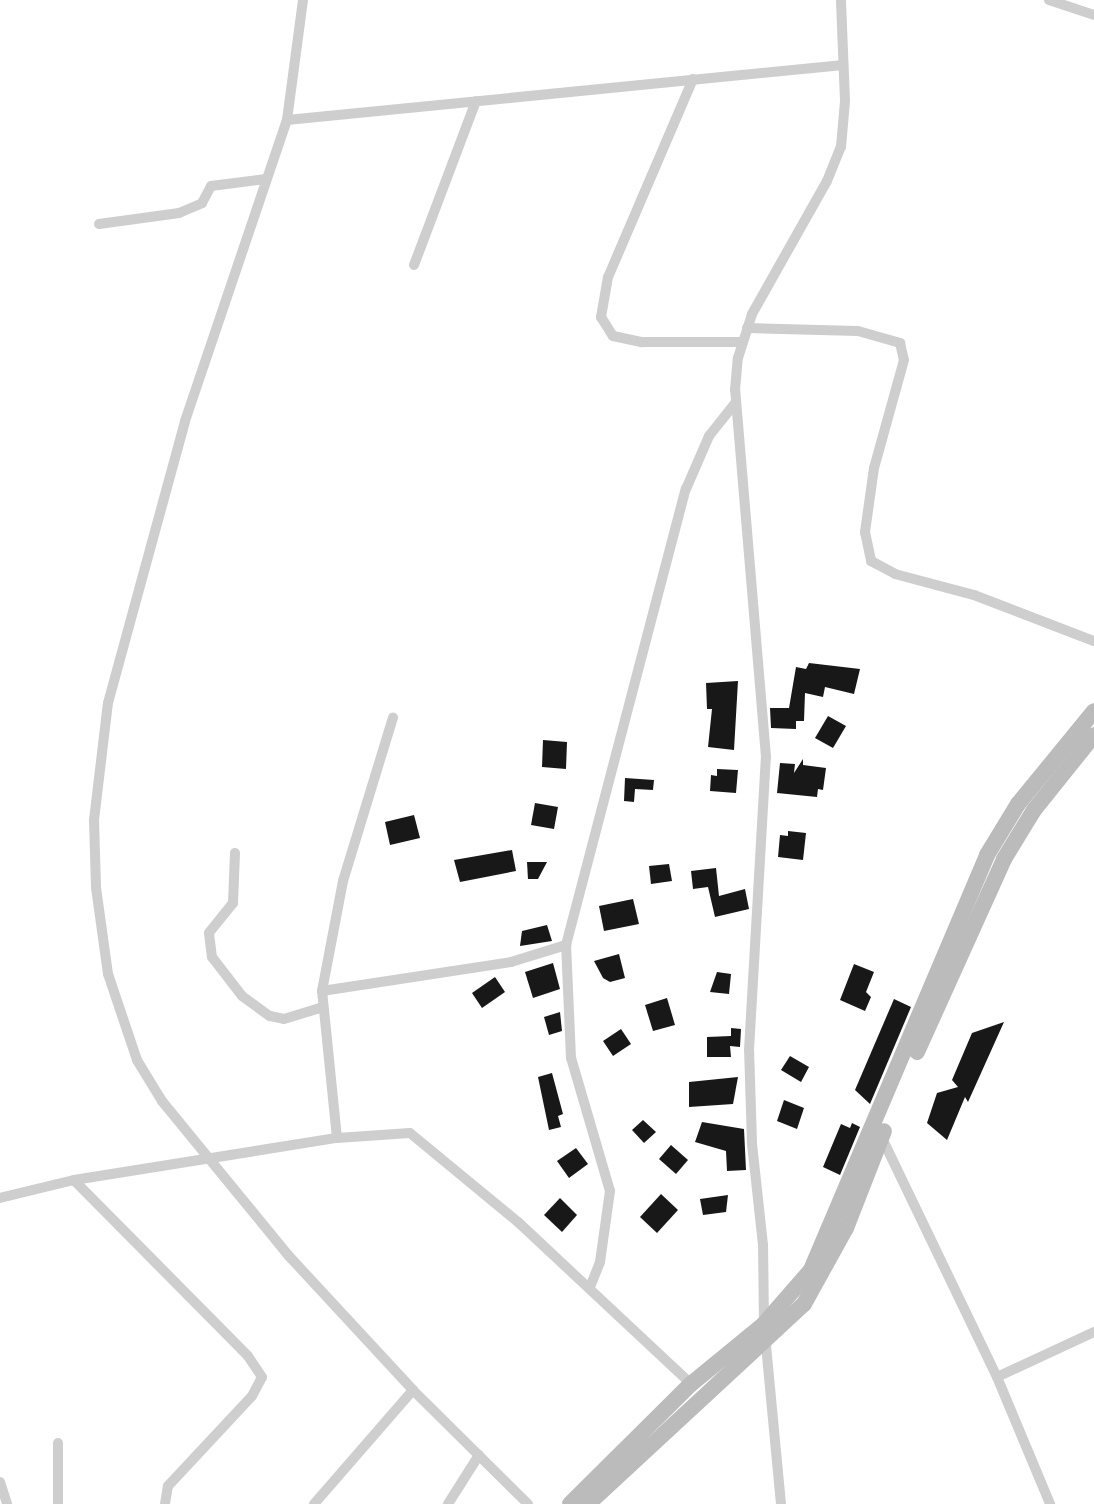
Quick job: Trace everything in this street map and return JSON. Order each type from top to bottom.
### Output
[{"type":"main road","points":[[588,1504],[764,1331],[802,1283],[822,1251],[996,838],[1027,791],[1094,711]]},
{"type":"main road","points":[[570,1504],[691,1384],[804,1304],[825,1270],[995,876],[1034,810],[1092,741]]},
{"type":"street","points":[[303,0],[287,120],[185,421],[146,572],[116,668],[94,820],[101,933],[108,974],[129,1042],[162,1101],[288,1255],[414,1390],[528,1504]]},
{"type":"street","points":[[781,1504],[764,1331],[763,1245],[752,1143],[749,1051],[766,757],[736,402],[742,342],[747,328],[835,162],[845,116],[841,0]]},
{"type":"street","points":[[1049,0],[1094,15]]},
{"type":"street","points":[[287,120],[844,65]]},
{"type":"street","points":[[693,79],[608,277],[601,317],[613,336],[642,342],[742,342]]},
{"type":"street","points":[[414,265],[477,101]]},
{"type":"street","points":[[99,224],[179,213],[202,203],[211,186],[266,179]]},
{"type":"street","points":[[747,328],[858,331],[900,344],[904,360],[874,468],[865,531],[871,561],[895,574],[974,595],[1094,641]]},
{"type":"street","points":[[590,1287],[600,1262],[610,1191],[571,1058],[566,944],[686,489],[709,436],[736,402]]},
{"type":"street","points":[[337,1138],[321,1008],[322,991],[343,881],[393,717]]},
{"type":"street","points":[[235,853],[233,903],[209,933],[212,957],[242,996],[270,1016],[284,1019],[321,1008]]},
{"type":"street","points":[[322,991],[511,962],[566,944]]},
{"type":"street","points":[[0,1198],[74,1180],[209,1156],[337,1138],[417,1135],[590,1287],[691,1384]]},
{"type":"street","points":[[881,1136],[997,1377],[1050,1504]]},
{"type":"street","points":[[74,1180],[247,1356],[262,1377],[252,1396],[168,1486],[165,1504]]},
{"type":"street","points":[[997,1377],[1094,1332]]},
{"type":"street","points":[[314,1504],[414,1390]]},
{"type":"street","points":[[58,1443],[58,1504]]},
{"type":"street","points":[[448,1504],[479,1455]]},
{"type":"street","points":[[0,1482],[7,1504]]},
{"type":"building","points":[[809,663],[860,669],[854,694],[825,687],[823,697],[805,693],[804,721],[796,721],[796,729],[771,728],[770,708],[789,708],[796,667],[806,669]]},
{"type":"building","points":[[738,681],[734,750],[708,747],[712,709],[707,709],[706,683]]},
{"type":"building","points":[[828,716],[846,726],[833,748],[815,738]]},
{"type":"building","points":[[543,740],[567,742],[566,769],[542,767]]},
{"type":"building","points":[[803,759],[803,765],[826,768],[823,790],[818,789],[817,797],[777,793],[780,763],[795,764],[794,773]]},
{"type":"building","points":[[717,769],[738,770],[736,793],[710,791],[711,775],[717,776]]},
{"type":"building","points":[[625,778],[654,780],[653,790],[635,789],[634,802],[624,801]]},
{"type":"building","points":[[535,803],[558,807],[554,829],[531,825]]},
{"type":"building","points":[[414,815],[420,838],[390,845],[385,822]]},
{"type":"building","points":[[788,831],[806,833],[803,860],[778,857],[780,835],[788,836]]},
{"type":"building","points":[[512,850],[516,871],[460,882],[454,860]]},
{"type":"building","points":[[527,862],[547,862],[538,879],[528,879]]},
{"type":"building","points":[[669,864],[672,881],[651,884],[649,866]]},
{"type":"building","points":[[716,868],[719,896],[745,889],[749,909],[715,917],[708,887],[693,889],[691,871]]},
{"type":"building","points":[[633,899],[639,924],[604,931],[599,906]]},
{"type":"building","points":[[547,925],[552,941],[520,946],[522,931]]},
{"type":"building","points":[[619,954],[625,978],[610,982],[603,978],[594,961]]},
{"type":"building","points":[[553,963],[560,989],[533,998],[525,972]]},
{"type":"building","points":[[854,964],[874,972],[866,992],[871,997],[865,1011],[840,1000]]},
{"type":"building","points":[[717,972],[731,974],[729,994],[710,992]]},
{"type":"building","points":[[495,977],[505,992],[482,1008],[472,993]]},
{"type":"building","points":[[667,998],[675,1025],[653,1031],[645,1005]]},
{"type":"building","points":[[894,999],[911,1007],[870,1104],[855,1090]]},
{"type":"building","points":[[560,1012],[562,1031],[549,1035],[544,1017]]},
{"type":"building","points":[[1004,1022],[968,1102],[965,1097],[947,1140],[927,1123],[937,1093],[958,1087],[952,1080],[972,1033]]},
{"type":"building","points":[[731,1028],[741,1029],[740,1047],[730,1046],[731,1057],[707,1057],[707,1037],[731,1036]]},
{"type":"building","points":[[621,1029],[631,1044],[613,1056],[603,1041]]},
{"type":"building","points":[[790,1056],[809,1067],[801,1082],[781,1070]]},
{"type":"building","points":[[552,1073],[563,1114],[558,1116],[561,1127],[549,1130],[538,1077]]},
{"type":"building","points":[[738,1077],[733,1104],[689,1107],[689,1082]]},
{"type":"building","points":[[784,1100],[804,1108],[797,1129],[777,1121]]},
{"type":"building","points":[[643,1120],[656,1132],[644,1143],[632,1130]]},
{"type":"building","points":[[702,1122],[744,1129],[746,1170],[727,1171],[726,1151],[695,1142]]},
{"type":"building","points":[[852,1123],[860,1127],[840,1175],[823,1167],[841,1124],[850,1128]]},
{"type":"building","points":[[671,1145],[688,1160],[676,1174],[659,1159]]},
{"type":"building","points":[[576,1148],[588,1164],[569,1178],[557,1161]]},
{"type":"building","points":[[661,1194],[678,1210],[657,1233],[640,1217]]},
{"type":"building","points":[[728,1195],[726,1212],[703,1215],[700,1199]]},
{"type":"building","points":[[560,1198],[577,1215],[562,1232],[544,1215]]}]
